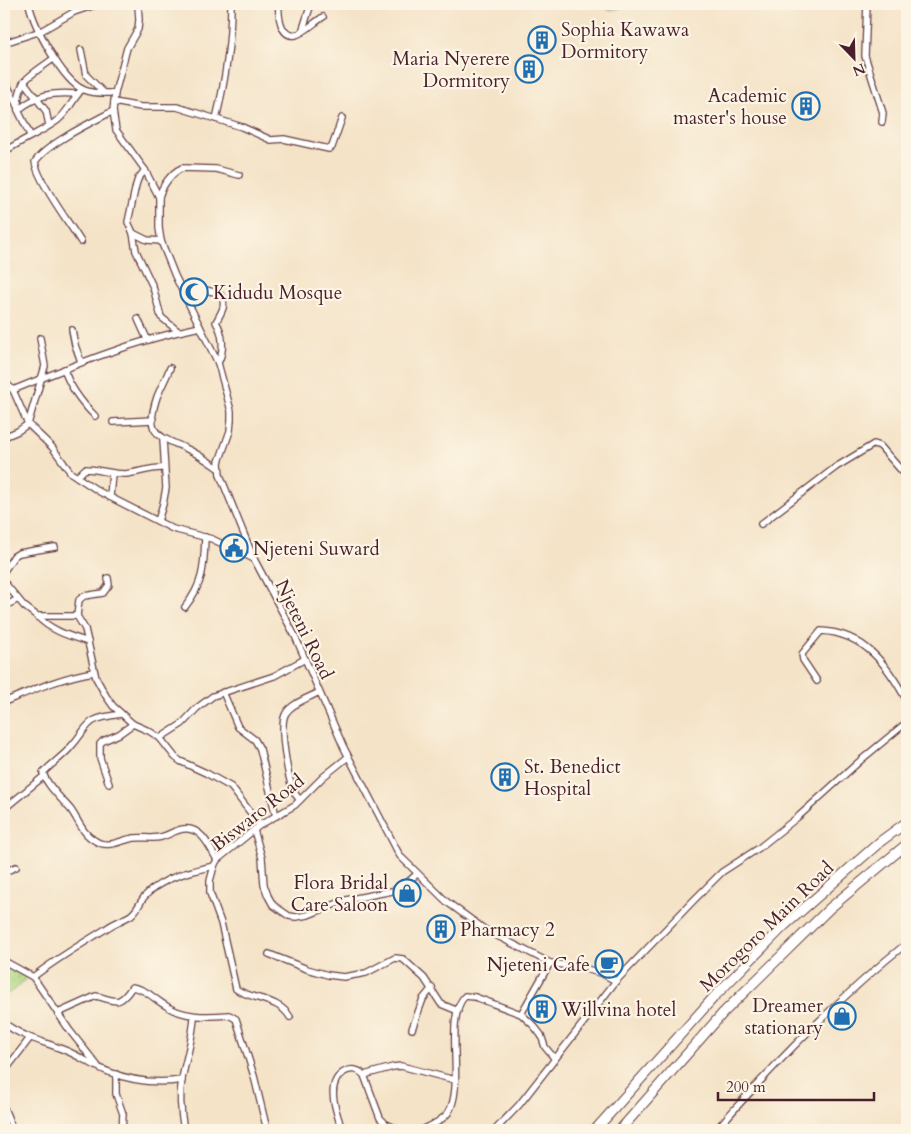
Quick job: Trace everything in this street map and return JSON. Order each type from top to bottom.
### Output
[{"type":"highway","name":"Morogoro Main Road","points":[[595,1130],[714,996],[779,932],[881,841],[907,822]]},
{"type":"highway","name":"Morogoro Main Road","points":[[620,1130],[651,1093],[729,1008],[830,908],[907,844]]},
{"type":"street","points":[[30,4],[53,59],[80,92]]},
{"type":"street","points":[[4,43],[41,31],[74,12],[98,4]]},
{"type":"street","points":[[138,4],[138,29],[127,48],[115,94],[113,111],[116,130],[145,170],[159,197]]},
{"type":"street","points":[[216,119],[229,46],[231,4]]},
{"type":"street","points":[[279,4],[280,18],[286,32],[296,35],[323,17]]},
{"type":"street","points":[[867,4],[865,56],[883,113],[882,122]]},
{"type":"street","points":[[302,32],[309,5]]},
{"type":"street","points":[[82,50],[86,75],[104,93]]},
{"type":"street","points":[[17,108],[24,82],[53,59]]},
{"type":"street","points":[[4,78],[30,135]]},
{"type":"street","points":[[24,82],[46,111],[49,125]]},
{"type":"street","points":[[4,152],[64,114],[80,92]]},
{"type":"street","points":[[17,108],[36,99],[57,93],[115,94]]},
{"type":"street","points":[[114,102],[141,107],[176,107],[242,127],[271,140],[291,140],[329,150],[332,147],[342,118]]},
{"type":"street","points":[[81,242],[46,187],[35,167],[35,162],[37,158],[60,141],[113,111]]},
{"type":"street","points":[[170,368],[157,398],[153,420],[155,432],[163,439],[192,451],[218,468],[230,431],[231,411],[218,363],[175,276],[161,241],[159,197],[161,190],[167,182],[177,170],[182,168],[216,169],[239,175]]},
{"type":"street","points":[[145,170],[136,185],[129,220],[136,251],[153,287],[159,313],[163,319],[178,331]]},
{"type":"street","points":[[133,233],[147,240],[161,241]]},
{"type":"street","points":[[205,290],[219,293],[224,306],[216,322],[221,330],[223,339],[218,363]]},
{"type":"street","points":[[138,319],[147,340]]},
{"type":"street","points":[[13,390],[81,362],[147,340],[200,327]]},
{"type":"street","points":[[72,330],[81,362]]},
{"type":"street","points":[[4,437],[28,424],[45,362],[40,338]]},
{"type":"street","points":[[64,369],[73,390],[94,416]]},
{"type":"street","points":[[4,381],[13,390],[28,424],[52,447],[65,466],[77,477],[110,497],[183,533],[205,537],[254,559]]},
{"type":"street","points":[[113,422],[153,420]]},
{"type":"street","points":[[158,521],[166,488],[163,439]]},
{"type":"street","points":[[761,524],[836,467],[874,444],[880,446],[907,477]]},
{"type":"street","points":[[77,477],[85,469],[112,473],[134,473],[155,467],[164,468]]},
{"type":"street","name":"Njeteni Road","points":[[218,468],[254,559],[295,636],[348,757],[400,856],[447,902],[484,928],[550,963],[590,970],[616,981]]},
{"type":"street","points":[[110,497],[112,473]]},
{"type":"street","points":[[185,607],[195,594],[200,582],[205,561],[205,537]]},
{"type":"street","points":[[4,571],[14,556],[19,553],[55,547]]},
{"type":"street","points":[[108,578],[109,585],[103,593],[84,596],[79,600],[77,616],[85,629],[94,672],[106,696],[121,714],[133,724],[160,738],[180,761],[206,773],[230,788],[260,825]]},
{"type":"street","points":[[4,582],[31,613],[37,616],[44,624],[88,642]]},
{"type":"street","points":[[4,607],[18,598]]},
{"type":"street","points":[[37,616],[77,616]]},
{"type":"street","points":[[817,681],[803,660],[802,654],[821,632],[833,632],[864,645],[873,652],[895,678],[907,701]]},
{"type":"street","points":[[160,738],[182,724],[212,696],[274,676],[305,660]]},
{"type":"street","points":[[4,702],[75,675],[94,672]]},
{"type":"street","points":[[223,692],[238,727],[255,740],[260,749],[276,816]]},
{"type":"street","points":[[300,800],[294,792],[290,778],[282,732],[283,718],[291,708],[319,692]]},
{"type":"street","points":[[4,809],[44,776],[43,773],[70,748],[87,724],[93,720],[121,714]]},
{"type":"street","points":[[495,1130],[519,1105],[616,981],[722,872],[759,848],[799,816],[861,760],[907,722]]},
{"type":"street","points":[[109,784],[100,758],[100,744],[133,724]]},
{"type":"street","name":"Biswaro Road","points":[[290,1017],[287,1012],[265,1000],[236,989],[221,923],[210,893],[210,881],[216,863],[260,825],[295,805],[323,777],[348,757]]},
{"type":"street","points":[[33,977],[64,955],[132,914],[138,908],[141,900],[154,887],[174,877],[216,863],[203,838],[191,828],[182,829],[162,837],[132,838],[110,845],[103,845],[93,840],[44,776]]},
{"type":"street","points":[[254,830],[262,858],[264,885],[268,896],[273,905],[288,916],[308,915],[346,900],[392,891],[401,888],[417,874]]},
{"type":"street","points":[[4,872],[16,867]]},
{"type":"street","points":[[716,1130],[810,1028],[907,943]]},
{"type":"street","points":[[268,954],[307,969],[344,977],[366,973],[395,958],[399,958],[408,962],[424,978],[441,1004],[458,1011]]},
{"type":"street","points":[[4,961],[33,977],[58,1014],[99,1067]]},
{"type":"street","points":[[521,1014],[550,963]]},
{"type":"street","points":[[58,1014],[96,996],[110,1001],[122,999],[126,997],[132,987],[153,996],[166,1006],[194,1017],[229,1015],[236,1019],[254,1076],[267,1130]]},
{"type":"street","points":[[412,1029],[423,999],[432,988]]},
{"type":"street","points":[[422,1130],[440,1120],[448,1112],[452,1102],[455,1080],[455,1026],[462,998],[468,995],[521,1014],[541,1035],[545,1047],[555,1060]]},
{"type":"street","points":[[184,1130],[181,1106],[182,1080],[193,1033],[194,1017]]},
{"type":"street","points":[[4,1023],[20,1034],[66,1051],[116,1074],[165,1083],[182,1080]]},
{"type":"street","points":[[4,1072],[30,1038]]},
{"type":"street","points":[[364,1075],[401,1066],[455,1080]]},
{"type":"street","points":[[342,1130],[334,1104],[334,1086],[339,1076],[354,1069],[364,1075],[380,1118],[386,1124],[399,1130]]},
{"type":"street","points":[[116,1074],[116,1094],[123,1114],[122,1130]]},
{"type":"street","points":[[4,1108],[13,1130]]},
{"type":"green space","points":[[603,4],[647,4],[608,10]]},
{"type":"green space","points":[[4,964],[28,977],[4,996]]},
{"type":"place","name":"Sophia Kawawa Dormitory","points":[[542,40]]},
{"type":"place","name":"Maria Nyerere Dormitory","points":[[529,69]]},
{"type":"place","name":"Academic master's house","points":[[806,106]]},
{"type":"place","name":"Kidudu Mosque","points":[[194,292]]},
{"type":"place","name":"Njeteni Suward","points":[[234,548]]},
{"type":"place","name":"St. Benedict Hospital","points":[[505,777]]},
{"type":"place","name":"Flora Bridal Care Saloon","points":[[407,893]]},
{"type":"place","name":"Pharmacy 2","points":[[441,929]]},
{"type":"place","name":"Njeteni Cafe","points":[[609,964]]},
{"type":"place","name":"Willvina hotel","points":[[542,1009]]},
{"type":"place","name":"Dreamer stationary","points":[[842,1016]]}]
